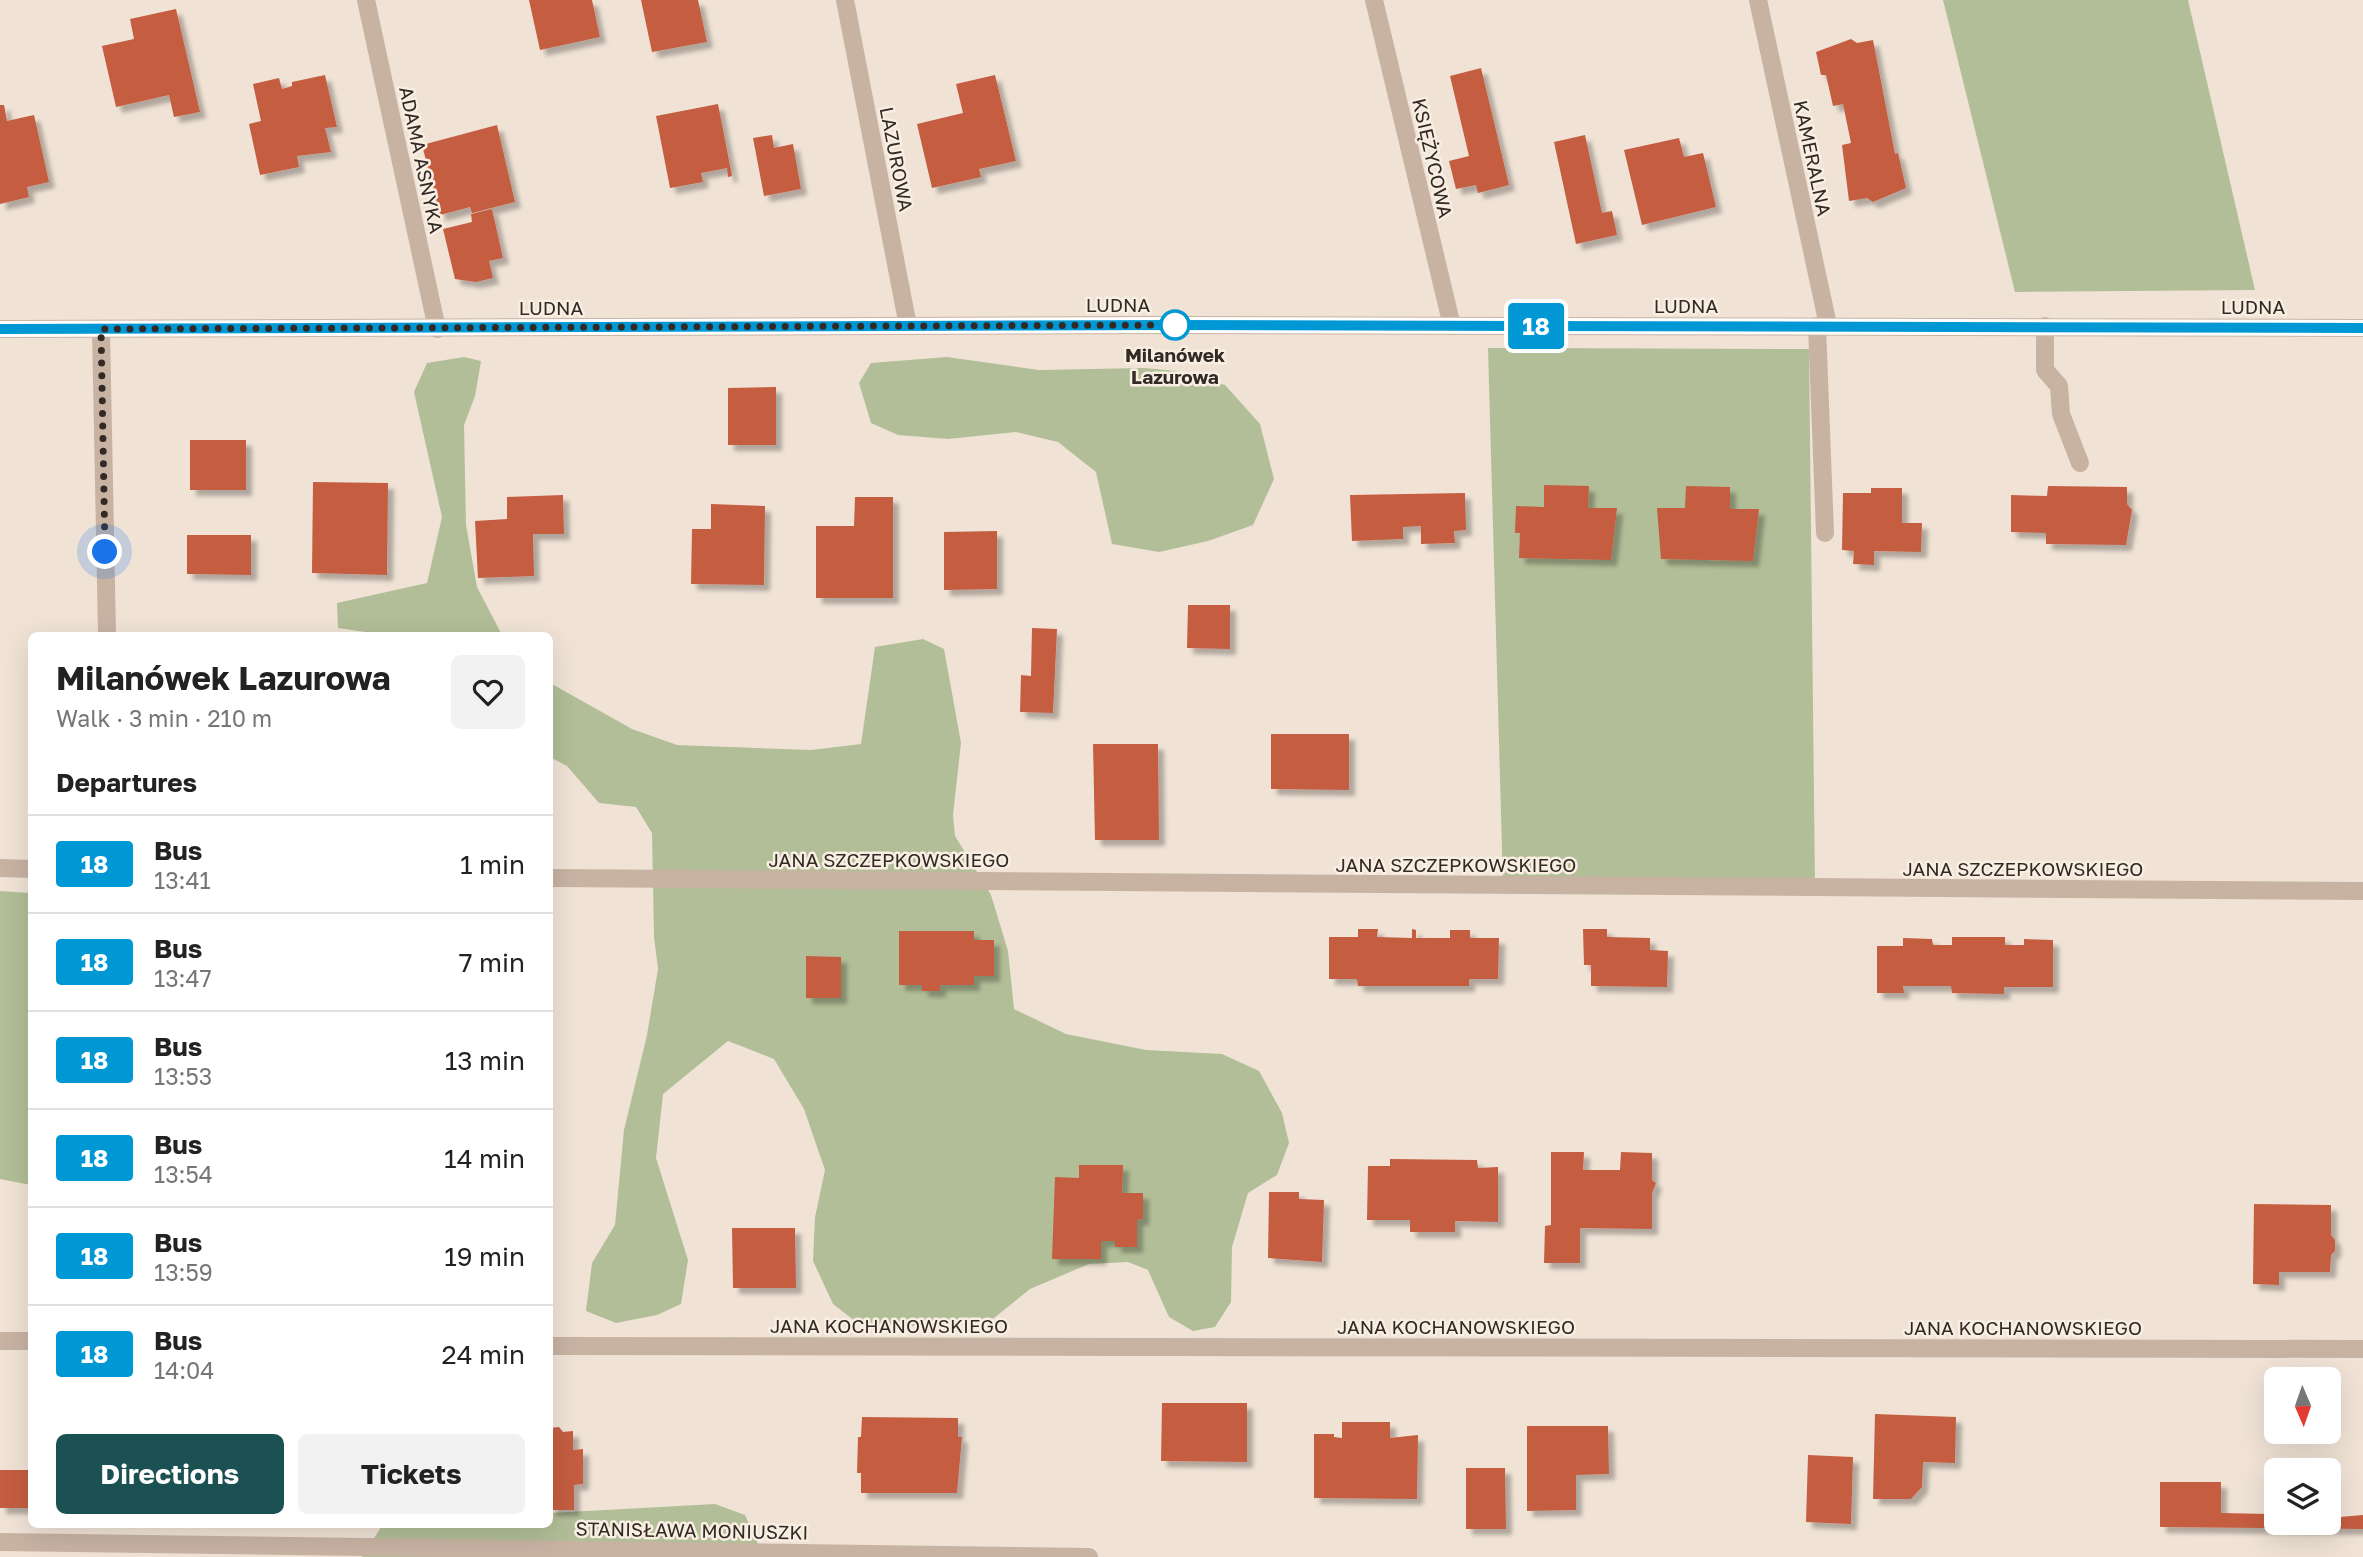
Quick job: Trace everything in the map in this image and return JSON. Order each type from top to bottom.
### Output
[{"type":"street","name":"ADAMA ASNYKA","points":[[366,0],[437,329]]},
{"type":"street","name":"LAZUROWA","points":[[845,0],[908,326]]},
{"type":"street","name":"KSIĘŻYCOWA","points":[[1374,0],[1451,326]]},
{"type":"street","name":"KAMERALNA","points":[[1758,0],[1823,326],[1825,533]]},
{"type":"street","name":"LUDNA","points":[[0,329],[908,326],[2363,328]]},
{"type":"street","points":[[2045,326],[2045,370],[2059,386],[2061,414],[2080,463]]},
{"type":"street","points":[[101,329],[107,632]]},
{"type":"street","points":[[0,868],[28,869]]},
{"type":"street","name":"JANA SZCZEPKOWSKIEGO","points":[[553,878],[2363,891]]},
{"type":"street","points":[[0,1341],[28,1341]]},
{"type":"street","name":"JANA KOCHANOWSKIEGO","points":[[553,1346],[2363,1349]]},
{"type":"street","name":"STANISŁAWA MONIUSZKI","points":[[0,1542],[1089,1557]]},
{"type":"green space","points":[[1943,0],[2188,0],[2255,290],[2015,292]]},
{"type":"green space","points":[[1488,348],[1809,349],[1815,887],[1503,885]]},
{"type":"green space","points":[[464,357],[481,361],[475,396],[464,425],[466,525],[477,587],[500,632],[365,632],[338,628],[337,603],[427,583],[442,517],[414,392],[427,363]]},
{"type":"green space","points":[[947,357],[1039,370],[1144,368],[1176,371],[1225,385],[1260,424],[1274,479],[1253,525],[1208,541],[1159,552],[1112,544],[1096,472],[1058,442],[1016,432],[948,439],[898,435],[871,423],[859,383],[871,363]]},
{"type":"green space","points":[[923,639],[944,649],[961,743],[953,815],[955,836],[991,895],[1008,951],[1014,1009],[1066,1034],[1146,1050],[1222,1054],[1259,1071],[1282,1113],[1289,1143],[1277,1175],[1248,1193],[1232,1247],[1231,1302],[1215,1327],[1193,1331],[1169,1317],[1148,1270],[1128,1262],[1089,1264],[1030,1289],[994,1318],[965,1324],[864,1328],[833,1304],[813,1261],[815,1217],[825,1170],[804,1109],[774,1059],[728,1041],[663,1094],[656,1158],[688,1260],[681,1304],[657,1315],[616,1323],[586,1311],[592,1263],[615,1225],[624,1130],[647,1035],[658,969],[654,937],[652,833],[636,807],[599,803],[567,766],[553,759],[553,685],[632,729],[677,745],[811,750],[861,744],[875,647]]},
{"type":"green space","points":[[0,891],[28,893],[28,1184],[0,1179]]},
{"type":"green space","points":[[715,1504],[745,1515],[764,1557],[362,1557],[380,1528],[553,1528],[553,1513]]},
{"type":"building","points":[[529,0],[592,0],[600,37],[540,50]]},
{"type":"building","points":[[641,0],[698,0],[707,42],[652,52]]},
{"type":"building","points":[[176,9],[200,112],[174,117],[169,95],[116,107],[102,46],[134,39],[130,19]]},
{"type":"building","points":[[1851,39],[1857,43],[1873,40],[1895,154],[1898,153],[1906,188],[1873,202],[1867,198],[1849,201],[1842,145],[1851,143],[1843,104],[1833,106],[1826,75],[1821,75],[1816,52]]},
{"type":"building","points":[[1481,68],[1509,185],[1478,193],[1476,185],[1456,189],[1449,161],[1469,156],[1450,76]]},
{"type":"building","points":[[325,75],[337,127],[325,128],[331,152],[297,156],[299,167],[260,175],[249,124],[261,121],[253,84],[279,78],[282,89],[292,86],[292,82]]},
{"type":"building","points":[[995,75],[1016,161],[979,169],[981,177],[932,188],[917,124],[963,113],[956,84]]},
{"type":"building","points":[[718,104],[732,176],[728,177],[727,168],[701,173],[703,182],[670,188],[656,116]]},
{"type":"building","points":[[0,105],[4,105],[7,121],[34,115],[49,182],[27,187],[29,197],[0,204]]},
{"type":"building","points":[[497,125],[515,202],[472,213],[470,207],[440,215],[422,145]]},
{"type":"building","points":[[772,135],[774,148],[793,144],[801,189],[764,196],[753,138]]},
{"type":"building","points":[[1585,135],[1602,213],[1612,211],[1617,235],[1576,244],[1554,142]]},
{"type":"building","points":[[1679,138],[1684,157],[1703,153],[1716,207],[1642,225],[1624,150]]},
{"type":"building","points":[[492,209],[503,258],[489,261],[493,278],[476,282],[455,279],[443,229],[472,222],[471,214]]},
{"type":"building","points":[[776,387],[776,445],[728,445],[728,388]]},
{"type":"building","points":[[190,440],[246,440],[246,490],[190,490]]},
{"type":"building","points":[[313,482],[388,483],[387,575],[312,573]]},
{"type":"building","points":[[1544,485],[1589,486],[1588,508],[1617,508],[1611,560],[1519,558],[1520,533],[1515,533],[1516,506],[1544,507]]},
{"type":"building","points":[[1686,486],[1730,487],[1730,509],[1759,509],[1753,561],[1661,559],[1657,508],[1685,508]]},
{"type":"building","points":[[2048,486],[2127,487],[2127,504],[2132,510],[2126,545],[2046,544],[2046,533],[2011,532],[2011,495],[2047,496]]},
{"type":"building","points":[[1871,488],[1902,488],[1902,523],[1922,523],[1921,552],[1874,551],[1874,565],[1853,564],[1854,551],[1842,550],[1843,493],[1871,493]]},
{"type":"building","points":[[1465,493],[1466,530],[1454,531],[1455,543],[1421,544],[1421,526],[1403,527],[1403,539],[1352,541],[1350,495]]},
{"type":"building","points":[[563,495],[564,534],[533,534],[534,576],[478,578],[475,521],[507,519],[507,497]]},
{"type":"building","points":[[855,497],[893,497],[893,598],[816,598],[816,526],[854,526]]},
{"type":"building","points":[[711,504],[765,506],[764,585],[691,584],[692,529],[711,529]]},
{"type":"building","points":[[997,531],[997,589],[944,590],[944,532]]},
{"type":"building","points":[[187,535],[251,535],[251,575],[187,574]]},
{"type":"building","points":[[1188,605],[1230,605],[1230,649],[1187,648]]},
{"type":"building","points":[[1032,628],[1057,629],[1053,713],[1020,712],[1021,675],[1031,676]]},
{"type":"building","points":[[1271,734],[1349,734],[1349,790],[1271,789]]},
{"type":"building","points":[[1093,744],[1158,744],[1159,840],[1095,840]]},
{"type":"building","points":[[1358,929],[1378,929],[1377,937],[1412,938],[1412,929],[1416,930],[1416,938],[1450,938],[1450,930],[1470,930],[1470,938],[1499,938],[1498,979],[1469,979],[1469,986],[1358,986],[1357,979],[1329,979],[1329,937],[1358,937]]},
{"type":"building","points":[[1583,929],[1607,929],[1607,937],[1650,938],[1650,950],[1668,951],[1667,987],[1591,986],[1591,965],[1584,965]]},
{"type":"building","points":[[899,931],[974,931],[974,940],[994,940],[994,976],[974,976],[974,985],[940,985],[940,991],[922,991],[922,985],[899,985]]},
{"type":"building","points":[[1952,937],[2005,937],[2005,945],[2024,945],[2024,939],[2053,940],[2053,987],[2004,987],[2004,994],[1952,993],[1951,986],[1903,986],[1904,993],[1877,993],[1877,946],[1903,946],[1903,938],[1932,939],[1933,945],[1952,945]]},
{"type":"building","points":[[806,956],[841,957],[841,998],[806,998]]},
{"type":"building","points":[[1551,1152],[1584,1152],[1583,1170],[1620,1170],[1621,1152],[1652,1153],[1652,1180],[1656,1183],[1652,1193],[1652,1229],[1580,1228],[1580,1263],[1544,1263],[1545,1226],[1551,1225]]},
{"type":"building","points":[[1390,1159],[1477,1160],[1478,1168],[1498,1167],[1498,1222],[1455,1221],[1455,1232],[1410,1232],[1410,1220],[1367,1220],[1368,1166],[1390,1166]]},
{"type":"building","points":[[1079,1165],[1123,1165],[1122,1193],[1143,1193],[1143,1219],[1137,1220],[1137,1247],[1115,1247],[1115,1241],[1101,1241],[1101,1259],[1052,1259],[1055,1177],[1079,1178]]},
{"type":"building","points":[[1269,1192],[1299,1192],[1299,1199],[1324,1200],[1322,1262],[1268,1258]]},
{"type":"building","points":[[2254,1204],[2331,1205],[2331,1235],[2335,1240],[2335,1251],[2331,1255],[2330,1272],[2279,1272],[2279,1285],[2253,1284]]},
{"type":"building","points":[[732,1228],[795,1228],[796,1288],[733,1288]]},
{"type":"building","points":[[1162,1403],[1247,1403],[1247,1462],[1161,1461]]},
{"type":"building","points":[[1875,1414],[1956,1417],[1955,1463],[1923,1462],[1922,1487],[1911,1499],[1873,1499]]},
{"type":"building","points":[[862,1417],[958,1418],[958,1437],[962,1437],[957,1493],[861,1493],[861,1473],[857,1473],[858,1437],[861,1437]]},
{"type":"building","points":[[1342,1422],[1390,1422],[1390,1438],[1418,1435],[1417,1499],[1314,1498],[1314,1434],[1334,1434],[1334,1437],[1342,1438]]},
{"type":"building","points":[[1527,1426],[1608,1426],[1609,1474],[1576,1475],[1576,1510],[1527,1511]]},
{"type":"building","points":[[559,1427],[563,1432],[573,1431],[573,1450],[583,1449],[583,1484],[574,1485],[574,1510],[553,1510],[553,1428]]},
{"type":"building","points":[[1808,1455],[1853,1457],[1851,1524],[1806,1522]]},
{"type":"building","points":[[1466,1468],[1505,1468],[1506,1529],[1466,1529]]},
{"type":"building","points":[[0,1470],[28,1470],[28,1508],[0,1508]]},
{"type":"building","points":[[2160,1482],[2221,1482],[2221,1513],[2264,1514],[2264,1528],[2160,1527]]},
{"type":"building","points":[[2363,1515],[2363,1529],[2341,1529],[2341,1517]]},
{"type":"bus line","name":"18","points":[[0,329],[1175,325],[2363,328]]},
{"type":"place","name":"Milanówek Lazurowa","points":[[1175,325]]},
{"type":"route","points":[[105,552],[101,329],[1175,325]]}]
